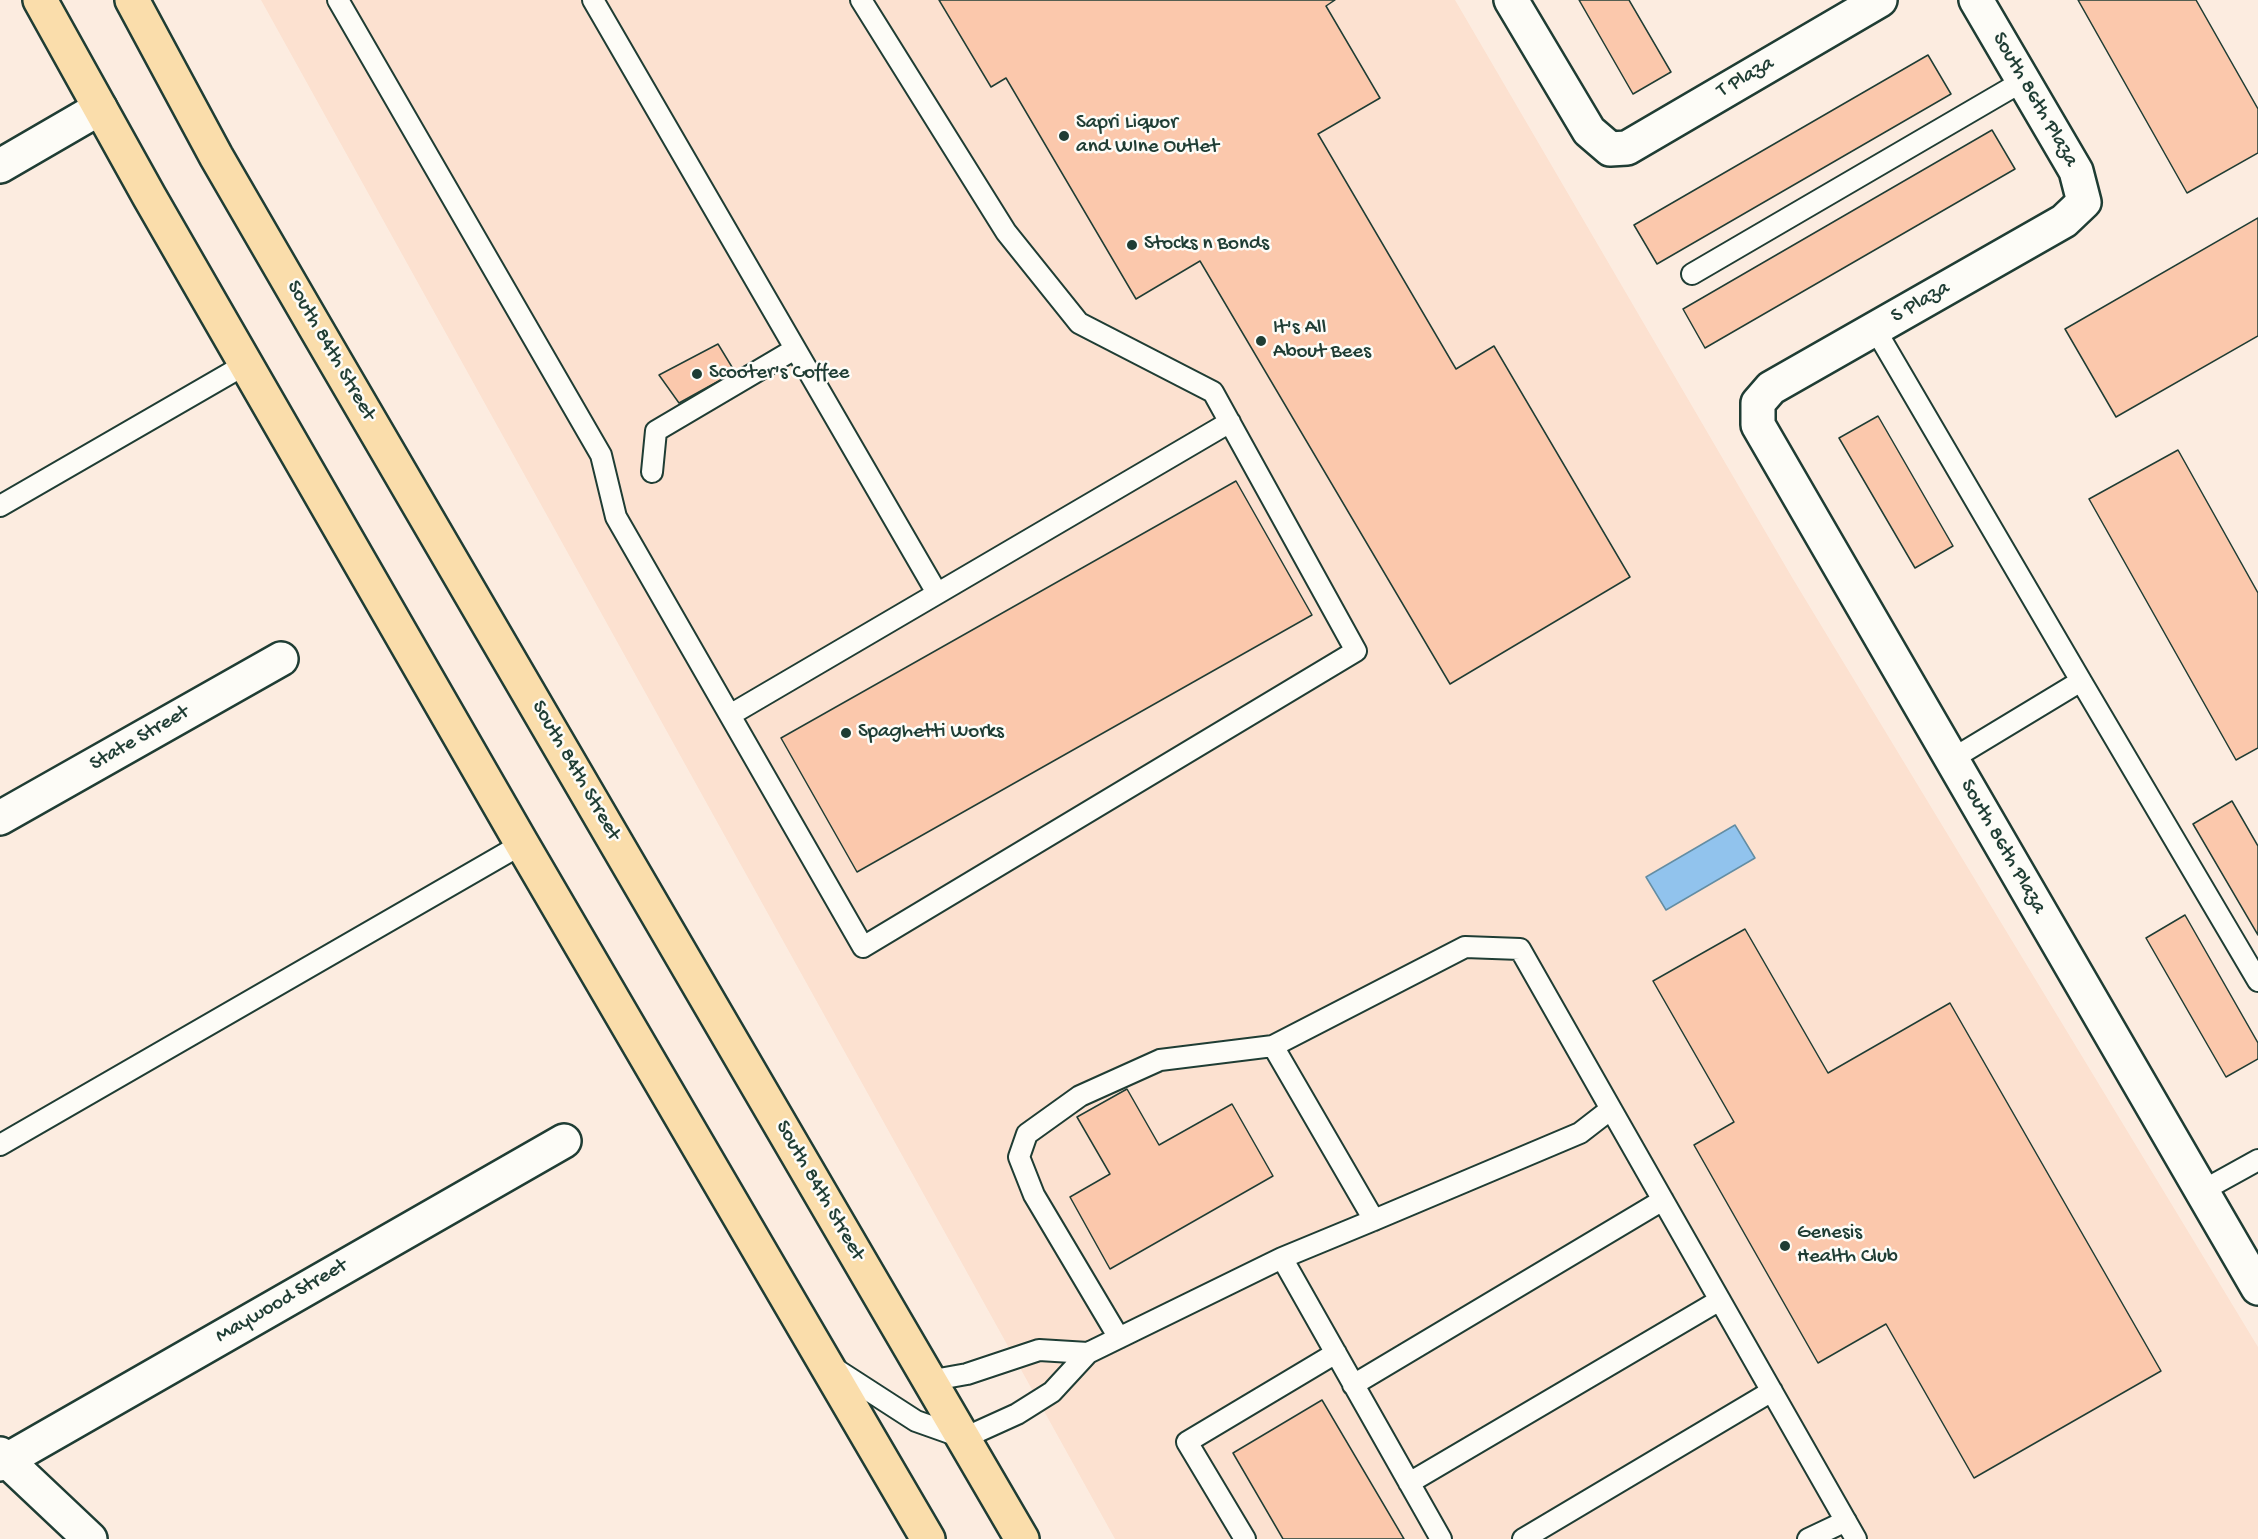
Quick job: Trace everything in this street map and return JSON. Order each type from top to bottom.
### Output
[{"type":"main road","points":[[40,0],[522,844],[928,1539]]},
{"type":"main road","name":"South 84th Street","points":[[132,0],[216,156],[928,1382],[1022,1539]]},
{"type":"street","name":"T Plaza","points":[[1511,0],[1589,132],[1610,148],[1627,148],[1880,0]]},
{"type":"street","name":"South 86th Plaza","points":[[1976,0],[2076,171],[2084,202]]},
{"type":"street","points":[[0,166],[100,108]]},
{"type":"street","name":"S Plaza","points":[[1758,403],[1771,388],[2064,221],[2084,202]]},
{"type":"street","name":"South 86th Plaza","points":[[1758,403],[1758,425],[2258,1288]]},
{"type":"street","name":"State Street","points":[[0,818],[280,659]]},
{"type":"street","name":"Maywood Street","points":[[2,1460],[564,1140]]},
{"type":"street","points":[[2,1460],[90,1539]]},
{"type":"lane","points":[[338,0],[601,455],[616,517],[863,947],[1356,651],[1214,392],[1079,323],[1006,232],[861,0]]},
{"type":"lane","points":[[593,0],[937,593]]},
{"type":"lane","points":[[1692,274],[2023,81]]},
{"type":"lane","points":[[1875,329],[2258,981]]},
{"type":"lane","points":[[652,472],[656,430],[795,349]]},
{"type":"lane","points":[[0,506],[246,364]]},
{"type":"lane","points":[[730,715],[1230,422]]},
{"type":"lane","points":[[1952,759],[2081,681]]},
{"type":"lane","points":[[0,1145],[522,844]]},
{"type":"lane","points":[[1119,1338],[1034,1195],[1018,1157],[1027,1134],[1080,1096],[1160,1060],[1273,1046],[1465,947],[1520,949],[1856,1539]]},
{"type":"lane","points":[[1273,1046],[1374,1220]]},
{"type":"lane","points":[[824,1361],[895,1410],[936,1431],[963,1438],[1017,1414],[1052,1392],[1088,1353],[1282,1258],[1580,1133],[1611,1109]]},
{"type":"lane","points":[[2202,1191],[2258,1160]]},
{"type":"lane","points":[[1353,1385],[1663,1200]]},
{"type":"lane","points":[[1282,1258],[1441,1539]]},
{"type":"lane","points":[[1409,1483],[1720,1300]]},
{"type":"lane","points":[[928,1382],[967,1374],[1039,1350],[1088,1353]]},
{"type":"lane","points":[[1245,1539],[1187,1442],[1335,1353]]},
{"type":"lane","points":[[1523,1539],[1772,1391]]},
{"type":"lane","points":[[1808,1539],[1846,1521]]},
{"type":"shaded area","points":[[261,0],[1455,0],[1793,579],[2258,1347],[2258,1539],[1115,1539]]},
{"type":"water","points":[[1735,825],[1755,858],[1666,910],[1646,877]]},
{"type":"building","points":[[939,0],[1335,0],[1326,6],[1380,98],[1318,134],[1456,369],[1494,346],[1630,577],[1450,684],[1200,261],[1136,299],[1006,78],[991,87]]},
{"type":"building","points":[[1579,0],[1629,0],[1671,72],[1633,94]]},
{"type":"building","points":[[2078,0],[2196,0],[2258,109],[2258,153],[2187,193]]},
{"type":"building","points":[[1928,55],[1951,94],[1657,264],[1634,225]]},
{"type":"building","points":[[1992,130],[2015,169],[1705,348],[1683,309]]},
{"type":"building","points":[[2258,218],[2258,336],[2116,417],[2065,329]]},
{"type":"building","name":"Scooter's Coffee","points":[[718,344],[735,372],[679,403],[659,375]]},
{"type":"building","points":[[1878,416],[1953,546],[1915,568],[1839,438]]},
{"type":"building","points":[[2178,450],[2258,593],[2258,748],[2236,760],[2089,499]]},
{"type":"building","points":[[1236,481],[1312,615],[857,872],[781,738]]},
{"type":"building","points":[[2232,801],[2258,846],[2258,935],[2193,824]]},
{"type":"building","points":[[2185,915],[2258,1043],[2258,1059],[2226,1077],[2146,938]]},
{"type":"building","points":[[1745,929],[1828,1073],[1950,1003],[2161,1371],[1974,1478],[1886,1324],[1818,1363],[1694,1145],[1734,1122],[1653,981]]},
{"type":"building","points":[[1127,1089],[1159,1145],[1232,1104],[1273,1176],[1110,1269],[1070,1197],[1110,1174],[1077,1117]]},
{"type":"building","points":[[1322,1400],[1404,1539],[1283,1539],[1233,1453]]},
{"type":"place","name":"Sapri Liquor and WIne Outlet","points":[[1064,136]]},
{"type":"place","name":"Stocks n Bonds","points":[[1132,245]]},
{"type":"place","name":"It's All About Bees","points":[[1261,341]]},
{"type":"place","name":"Scooter's Coffee","points":[[697,374]]},
{"type":"place","name":"Spaghetti Works","points":[[846,733]]},
{"type":"place","name":"Genesis Health Club","points":[[1785,1246]]}]
